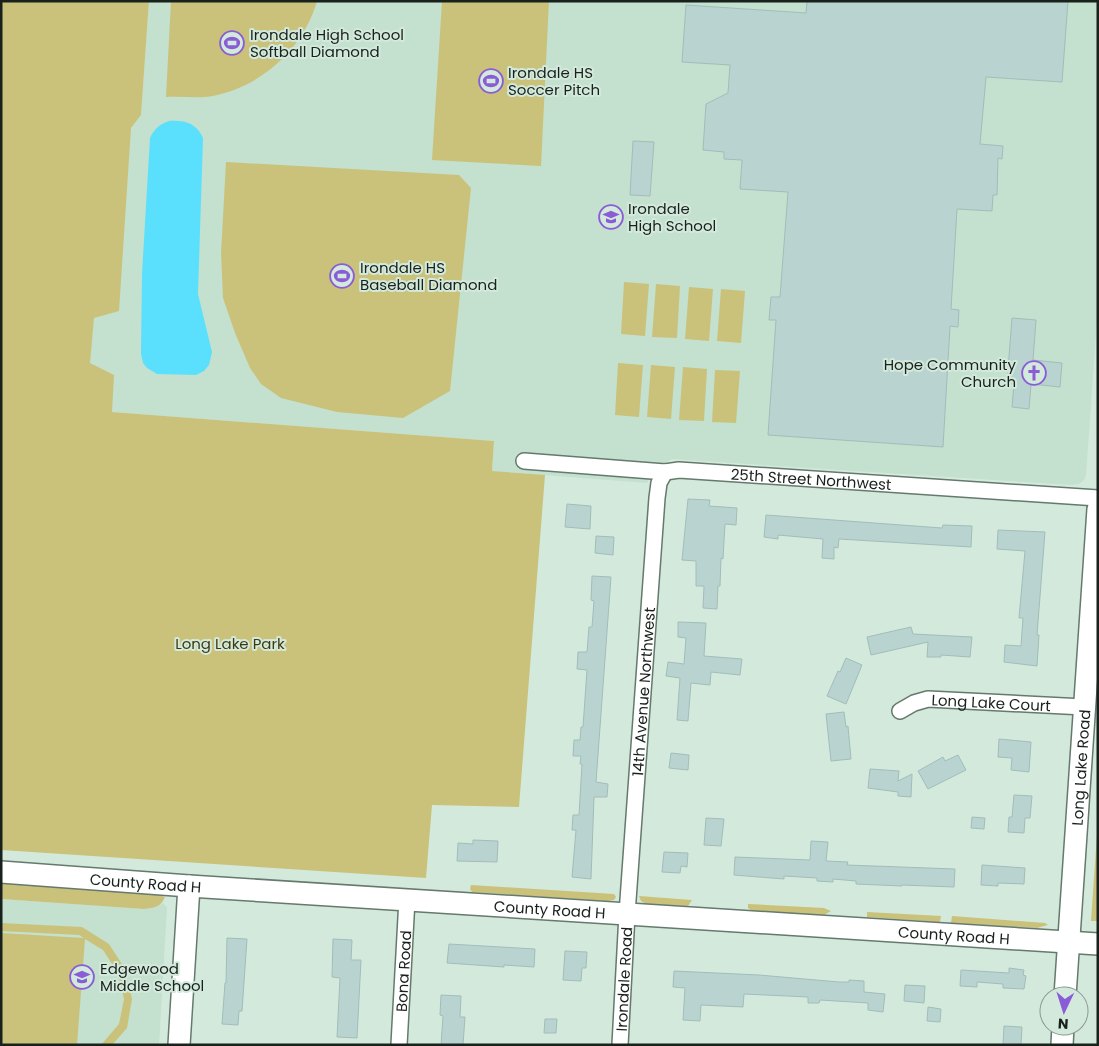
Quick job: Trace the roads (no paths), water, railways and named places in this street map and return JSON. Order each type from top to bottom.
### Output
[{"type":"street","name":"25th Street Northwest","points":[[524,462],[665,472],[679,470],[1098,498]]},
{"type":"street","name":"14th Avenue Northwest","points":[[627,914],[657,498],[659,483],[665,472]]},
{"type":"street","name":"Long Lake Road","points":[[1066,986],[1098,509]]},
{"type":"street","name":"Long Lake Court","points":[[900,712],[914,703],[928,699],[1084,707]]},
{"type":"street","name":"County Road H","points":[[1,872],[189,886],[1098,944]]},
{"type":"street","points":[[179,1045],[189,886]]},
{"type":"street","name":"Bona Road","points":[[399,1045],[407,899]]},
{"type":"street","name":"Irondale Road","points":[[620,1045],[627,914]]},
{"type":"water","points":[[169,121],[180,121],[193,126],[203,138],[198,294],[212,352],[209,365],[204,371],[196,375],[157,374],[143,363],[141,354],[142,274],[150,138],[158,127]]},
{"type":"place","name":"Irondale High School Softball Diamond","points":[[232,43]]},
{"type":"place","name":"Irondale HS Soccer Pitch","points":[[491,81]]},
{"type":"place","name":"Irondale High School","points":[[611,217]]},
{"type":"place","name":"Irondale HS Baseball Diamond","points":[[342,276]]},
{"type":"place","name":"Hope Community Church","points":[[1034,373]]},
{"type":"place","name":"Edgewood Middle School","points":[[82,977]]},
{"type":"park label","name":"Long Lake Park","points":[[230,643]]}]
